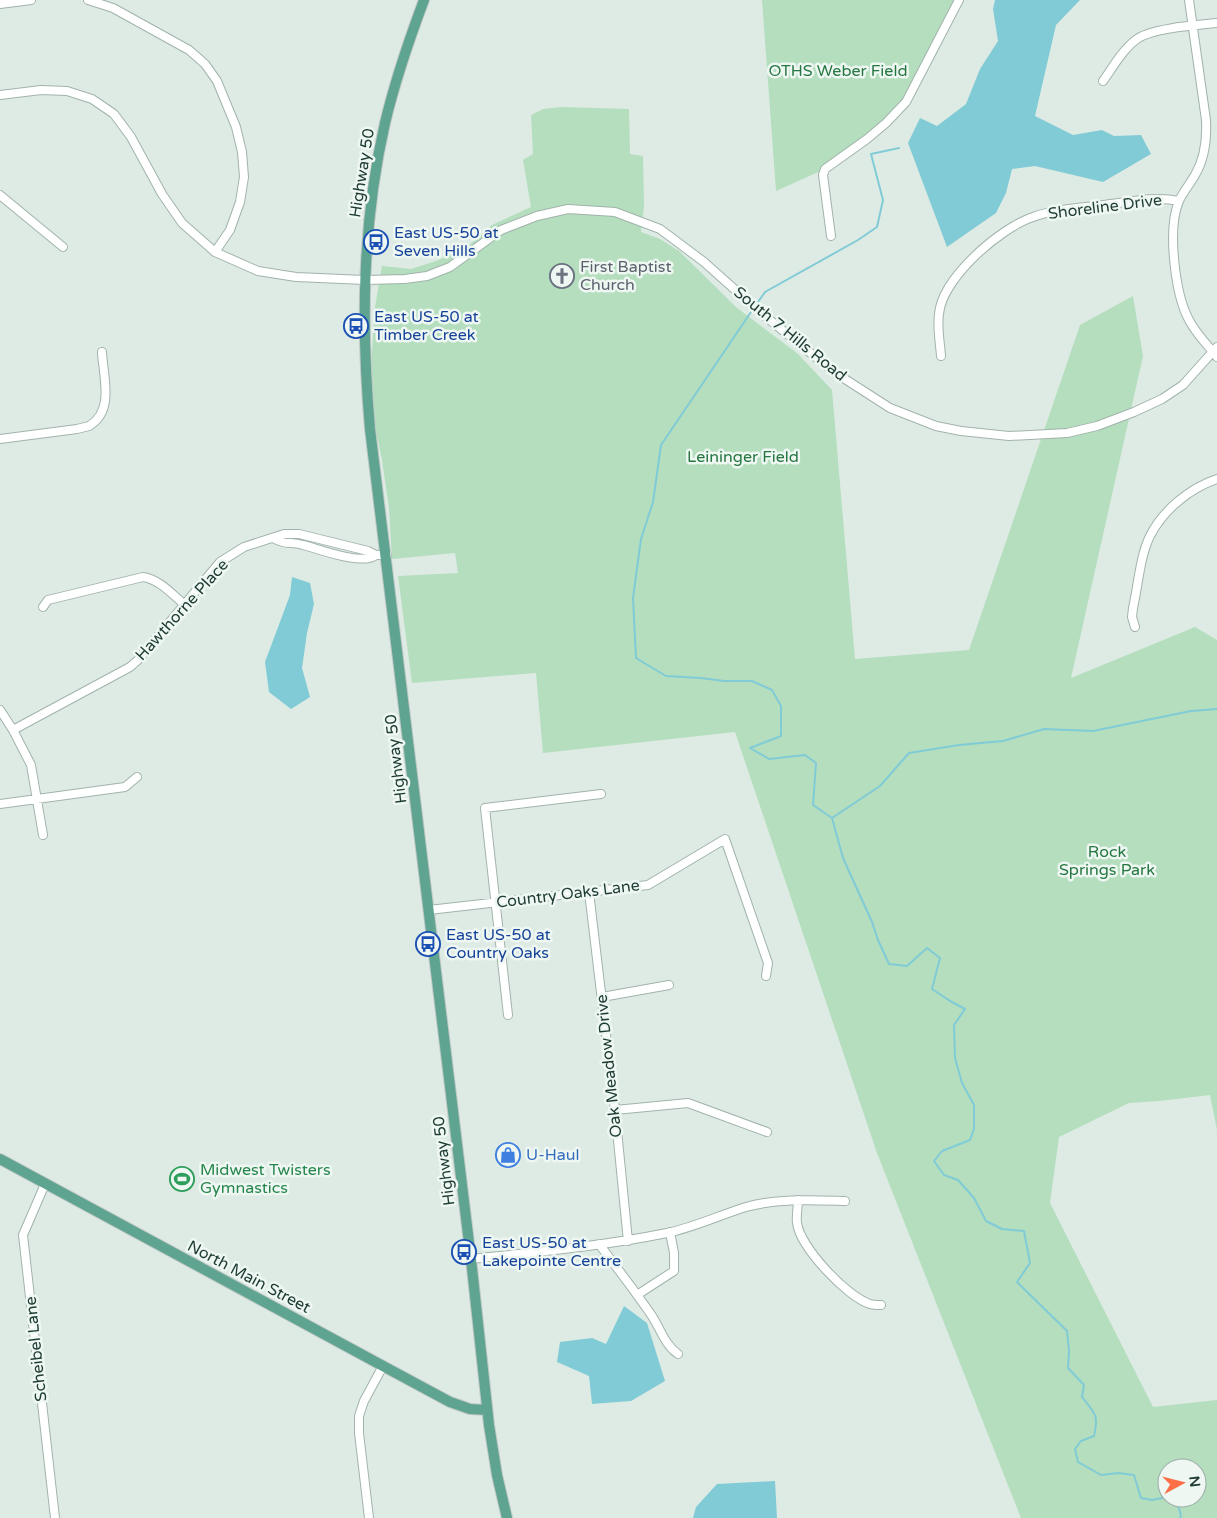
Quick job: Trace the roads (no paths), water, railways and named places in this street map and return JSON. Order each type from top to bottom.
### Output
[{"type":"main road","name":"Highway 50","points":[[424,0],[385,123],[378,162],[370,217],[365,280],[367,388],[381,555],[429,910],[471,1259],[487,1410],[497,1475],[507,1518]]},
{"type":"main road","name":"North Main Street","points":[[0,1159],[450,1402],[470,1409],[487,1410]]},
{"type":"street","points":[[0,4],[31,0]]},
{"type":"street","points":[[88,0],[113,8],[190,50],[205,64],[217,81],[236,127],[242,152],[244,177],[240,202],[230,230],[215,252]]},
{"type":"street","points":[[830,236],[823,175],[825,169],[867,139],[906,102],[959,0]]},
{"type":"street","points":[[1188,0],[1206,120],[1206,146],[1196,174],[1179,201],[1174,224],[1173,249],[1179,288],[1189,320],[1200,336],[1216,352]]},
{"type":"street","points":[[1103,81],[1127,48],[1146,34],[1217,23]]},
{"type":"street","name":"South 7 Hills Road","points":[[0,95],[41,90],[67,91],[92,99],[114,114],[131,137],[162,194],[182,223],[215,252],[258,271],[296,277],[365,280],[405,279],[427,276],[450,267],[501,230],[537,216],[568,209],[615,212],[660,229],[704,262],[834,372],[890,408],[936,426],[961,431],[1008,436],[1067,433],[1097,426],[1162,399],[1183,385],[1216,352]]},
{"type":"street","points":[[0,195],[63,247]]},
{"type":"street","name":"Shoreline Drive","points":[[941,356],[939,314],[947,289],[962,269],[980,251],[1016,223],[1047,212],[1160,198],[1179,201]]},
{"type":"street","points":[[0,439],[88,426],[98,417],[104,407],[102,352]]},
{"type":"street","points":[[1135,627],[1132,617],[1133,608],[1144,553],[1150,535],[1186,494],[1199,486],[1217,479]]},
{"type":"street","name":"Hawthorne Place","points":[[14,730],[130,668],[220,562],[244,547],[284,534],[299,534],[381,555]]},
{"type":"street","points":[[43,607],[48,600],[143,577],[158,583],[185,605]]},
{"type":"street","points":[[0,710],[14,730],[30,765],[38,799],[43,835]]},
{"type":"street","points":[[0,804],[125,787],[137,777]]},
{"type":"street","points":[[508,1014],[485,808],[601,794]]},
{"type":"street","name":"Country Oaks Lane","points":[[429,910],[648,885],[725,839],[768,963],[766,976]]},
{"type":"street","name":"Oak Meadow Drive","points":[[589,892],[615,1110],[628,1241]]},
{"type":"street","points":[[602,997],[669,986]]},
{"type":"street","points":[[615,1110],[688,1103],[767,1132]]},
{"type":"street","name":"Scheibel Lane","points":[[45,1184],[23,1235],[55,1518]]},
{"type":"street","points":[[471,1259],[628,1241],[694,1226],[748,1206],[798,1200],[845,1200]]},
{"type":"street","points":[[798,1200],[797,1224],[811,1252],[833,1277],[857,1298],[870,1304],[881,1305]]},
{"type":"street","points":[[637,1295],[674,1271],[674,1253],[670,1232]]},
{"type":"street","points":[[599,1244],[654,1319],[670,1348],[678,1354]]},
{"type":"street","points":[[368,1518],[359,1416],[364,1401],[383,1366]]},
{"type":"water","points":[[995,0],[1080,0],[1056,25],[1035,116],[1073,135],[1102,130],[1114,136],[1141,135],[1151,154],[1103,182],[1035,166],[1012,169],[1006,193],[996,213],[947,247],[908,143],[920,118],[937,126],[966,104],[980,69],[998,41],[993,9]]},
{"type":"water","points":[[292,577],[310,583],[314,604],[307,633],[302,668],[310,697],[291,709],[269,692],[265,662],[290,595]]},
{"type":"water","points":[[624,1306],[647,1323],[665,1381],[631,1401],[592,1404],[589,1376],[557,1362],[560,1342],[592,1338],[606,1344]]},
{"type":"water","points":[[775,1481],[777,1518],[693,1518],[696,1507],[717,1484]]},
{"type":"waterway","points":[[758,302],[765,292],[858,240],[877,227],[883,200],[871,154],[899,148]]},
{"type":"waterway","points":[[751,312],[661,445],[653,502],[641,539],[633,598],[636,658],[666,676],[724,681],[752,681],[772,690],[781,706],[781,736],[750,748],[769,759],[805,755],[816,763],[813,805],[832,818]]},
{"type":"waterway","points":[[832,818],[880,786],[909,753],[959,745],[1003,741],[1044,729],[1093,731],[1191,711],[1217,709]]},
{"type":"waterway","points":[[832,818],[843,858],[889,964],[907,966],[927,948],[940,958],[932,989],[965,1009],[954,1025],[955,1058],[962,1083],[974,1105],[974,1129],[970,1140],[942,1151],[934,1161],[944,1175],[958,1180],[974,1198],[986,1221],[1002,1229],[1024,1231],[1030,1263],[1017,1282],[1067,1331],[1068,1368],[1084,1385],[1082,1397],[1096,1418],[1094,1436],[1081,1441],[1075,1449],[1078,1462],[1101,1475],[1118,1473],[1134,1475],[1141,1498],[1157,1499]]},
{"type":"waterway","points":[[1179,1508],[1180,1518]]},
{"type":"place","name":"East US-50 at Seven Hills","points":[[376,242]]},
{"type":"place","name":"First Baptist Church","points":[[562,276]]},
{"type":"place","name":"East US-50 at Timber Creek","points":[[356,326]]},
{"type":"place","name":"East US-50 at Country Oaks","points":[[428,944]]},
{"type":"place","name":"U-Haul","points":[[508,1155]]},
{"type":"place","name":"Midwest Twisters Gymnastics","points":[[182,1179]]},
{"type":"place","name":"East US-50 at Lakepointe Centre","points":[[464,1252]]},
{"type":"park label","name":"OTHS Weber Field","points":[[838,71]]},
{"type":"park label","name":"Leininger Field","points":[[743,457]]},
{"type":"park label","name":"Rock Springs Park","points":[[1107,861]]}]
